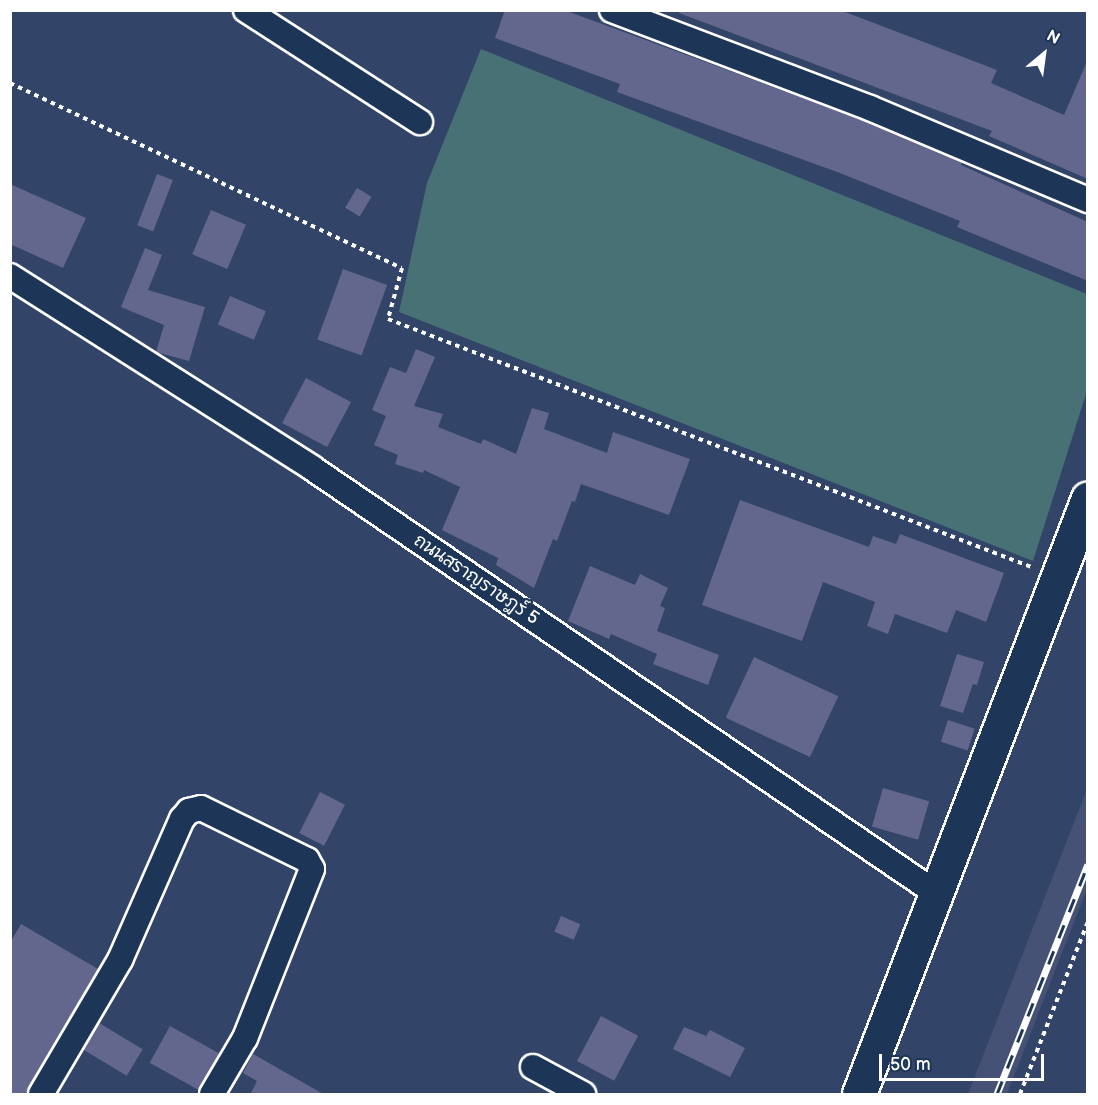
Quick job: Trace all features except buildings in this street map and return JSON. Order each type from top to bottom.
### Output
[{"type":"street","points":[[246,10],[420,122]]},
{"type":"street","points":[[612,10],[870,108],[1088,200]]},
{"type":"street","name":"ถนนสราญราษฎร์ 5","points":[[10,276],[312,468],[936,893]]},
{"type":"street","points":[[859,1095],[1088,498]]},
{"type":"street","points":[[41,1095],[120,960],[182,819],[189,811],[201,808],[307,860],[312,869],[244,1038],[212,1095]]},
{"type":"street","points":[[533,1067],[583,1095]]},
{"type":"path","points":[[10,83],[402,268],[388,319],[1057,577]]},
{"type":"path","points":[[1020,1095],[1088,921]]},
{"type":"shaded area","points":[[1087,789],[1087,889],[1007,1094],[968,1094]]},
{"type":"green space","points":[[481,49],[1087,294],[1087,391],[1033,561],[399,312],[427,183]]},
{"type":"railway","points":[[997,1094],[1088,864]]}]
